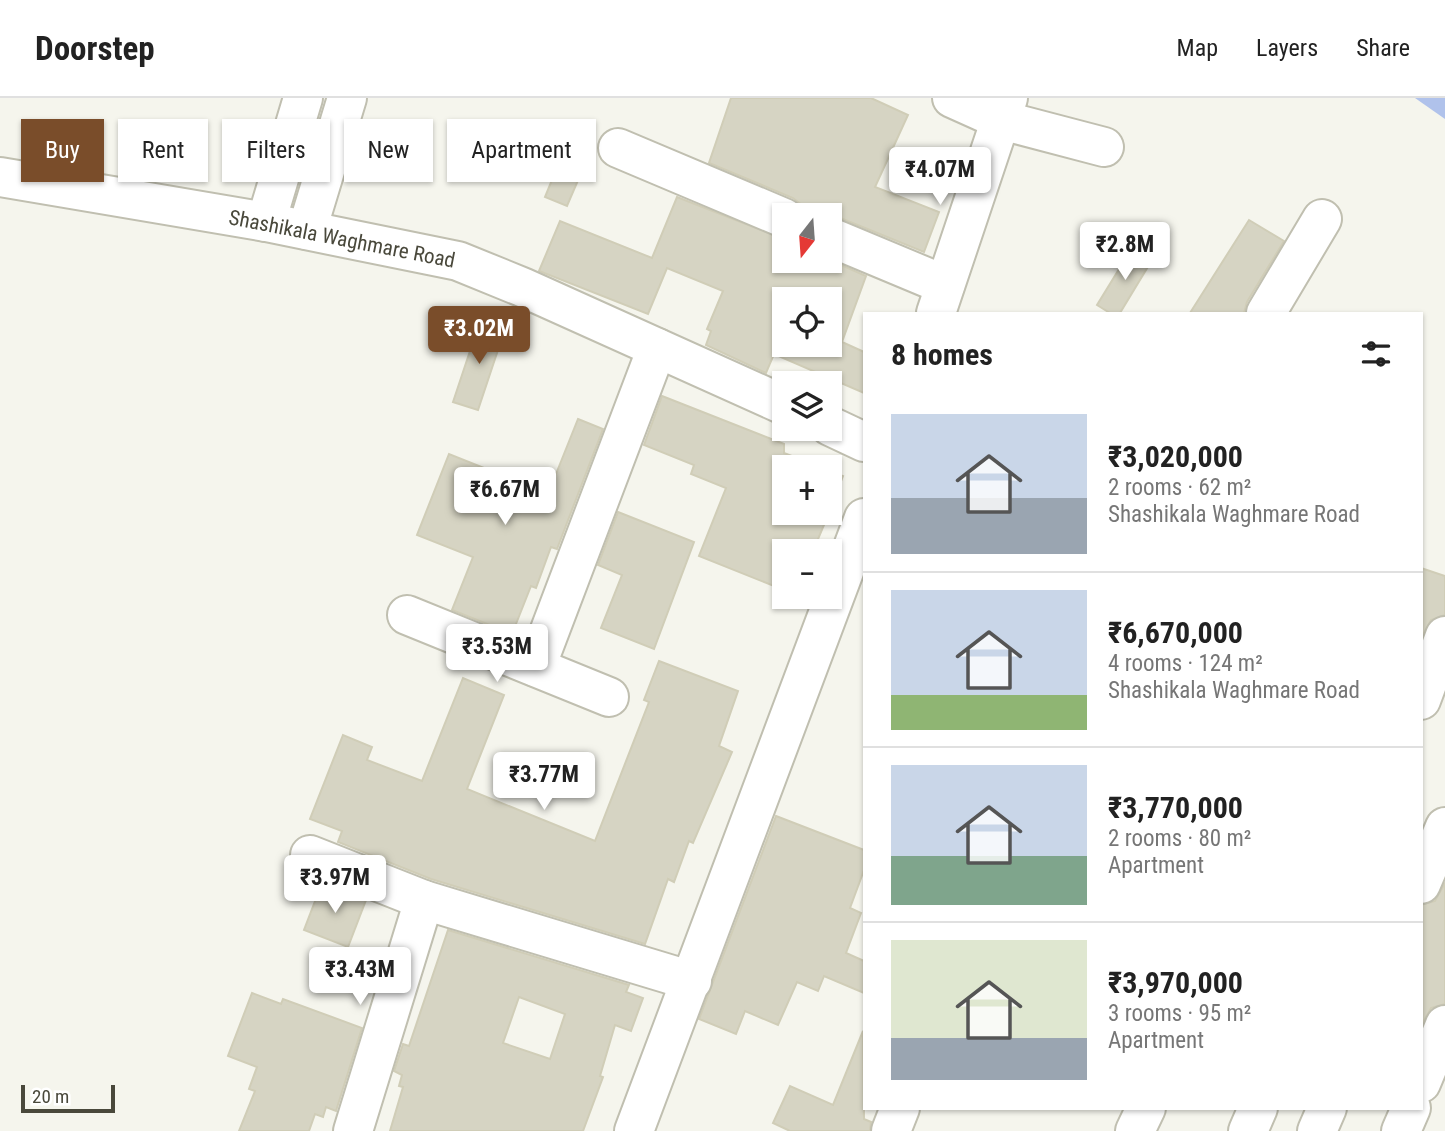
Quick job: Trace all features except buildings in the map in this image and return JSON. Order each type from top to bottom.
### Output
[{"type":"street","points":[[266,222],[303,98]]},
{"type":"street","points":[[307,230],[347,98]]},
{"type":"street","points":[[952,98],[1004,109],[1104,147]]},
{"type":"street","points":[[842,244],[941,299],[1004,109]]},
{"type":"street","points":[[618,148],[772,213]]},
{"type":"street","name":"Shashikala Waghmare Road","points":[[0,177],[266,222],[458,261],[772,400]]},
{"type":"street","points":[[1267,312],[1322,219]]},
{"type":"street","points":[[536,667],[657,348]]},
{"type":"street","points":[[842,432],[863,442]]},
{"type":"street","points":[[634,1131],[863,521]]},
{"type":"street","points":[[407,615],[610,697]]},
{"type":"street","points":[[1427,699],[1445,636]]},
{"type":"street","points":[[1423,879],[1445,827]]},
{"type":"street","points":[[310,855],[424,900],[692,981]]},
{"type":"street","points":[[353,1131],[424,900]]},
{"type":"street","points":[[1423,1078],[1445,1024]]},
{"type":"street","points":[[891,1131],[899,1110]]},
{"type":"street","points":[[1135,1131],[1145,1110]]},
{"type":"street","points":[[1248,1131],[1257,1110]]},
{"type":"street","points":[[1317,1131],[1326,1110]]},
{"type":"street","points":[[1401,1131],[1410,1110]]},
{"type":"water","points":[[1415,98],[1445,98],[1445,119]]}]
